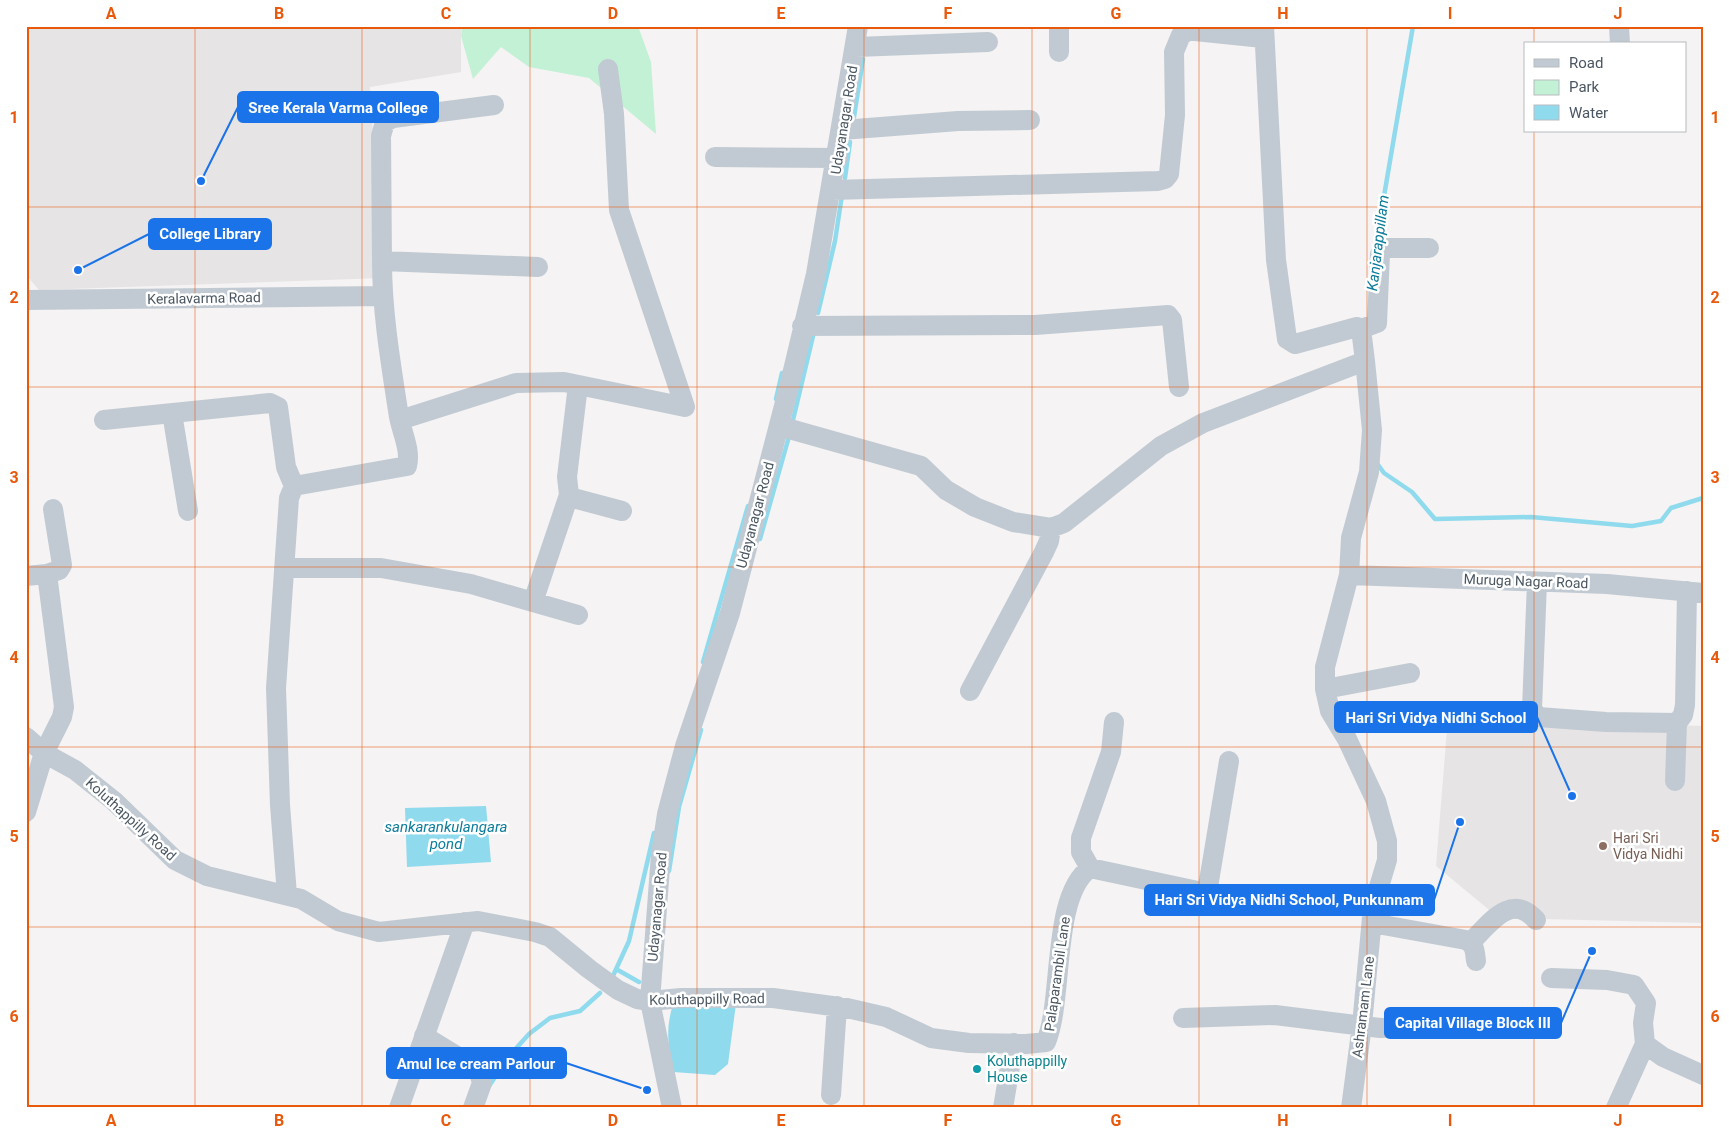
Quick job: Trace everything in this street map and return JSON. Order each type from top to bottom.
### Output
[{"type":"street","name":"Udayanagar Road","points":[[672,1108],[650,1001],[661,854],[668,814],[685,746],[730,613],[779,426],[816,274],[838,158],[858,26]]},
{"type":"street","points":[[1058,26],[1059,52]]},
{"type":"street","points":[[1619,26],[1620,42]]},
{"type":"street","points":[[832,190],[1158,181],[1165,179],[1169,174],[1174,124],[1174,52],[1177,41],[1188,31],[1264,32],[1276,260],[1287,339],[1295,344],[1349,327],[1368,327]]},
{"type":"street","points":[[856,47],[988,42]]},
{"type":"street","points":[[400,420],[516,383],[564,382],[685,406],[618,210],[614,114],[608,68]]},
{"type":"street","points":[[294,486],[407,466],[408,455],[400,420],[382,296],[382,136],[385,122],[393,118],[494,105]]},
{"type":"street","points":[[842,130],[958,121],[1030,120]]},
{"type":"street","points":[[715,157],[838,158]]},
{"type":"street","name":"Ashramam Lane","points":[[1351,1108],[1362,1025],[1373,915],[1387,860],[1387,841],[1376,801],[1348,739],[1330,711],[1325,689],[1325,667],[1349,575],[1351,538],[1369,472],[1372,430],[1365,361],[1368,327],[1380,254],[1386,248],[1429,248]]},
{"type":"street","points":[[382,261],[538,267]]},
{"type":"street","name":"Keralavarma Road","points":[[26,300],[382,296]]},
{"type":"street","points":[[802,326],[1035,325],[1168,315],[1172,320],[1179,387]]},
{"type":"street","points":[[779,426],[921,466],[946,490],[976,507],[1013,522],[1051,528],[1064,523],[1161,446],[1203,423],[1365,361]]},
{"type":"street","points":[[533,602],[569,495],[567,477],[578,386]]},
{"type":"street","points":[[104,420],[275,404],[278,407],[288,474],[294,486]]},
{"type":"street","points":[[172,413],[188,511]]},
{"type":"street","points":[[287,896],[280,806],[276,688],[288,498],[294,486]]},
{"type":"street","points":[[569,495],[573,498],[622,511]]},
{"type":"street","points":[[26,576],[47,574],[58,570],[62,565],[53,509]]},
{"type":"street","points":[[970,691],[986,656],[1050,541],[1051,528]]},
{"type":"street","points":[[284,568],[381,568],[471,584],[578,616]]},
{"type":"street","points":[[26,812],[44,753],[62,716],[64,707],[47,574]]},
{"type":"street","name":"Muruga Nagar Road","points":[[1349,575],[1607,584],[1695,592]]},
{"type":"street","points":[[1537,582],[1532,710],[1538,718],[1606,722],[1677,723]]},
{"type":"street","points":[[1675,781],[1677,723],[1683,715],[1685,705],[1695,592]]},
{"type":"street","points":[[1325,689],[1410,674]]},
{"type":"street","points":[[1114,722],[1111,752],[1081,838],[1082,852],[1090,868],[1207,893],[1373,915],[1473,951],[1504,911],[1514,908],[1528,911],[1536,920]]},
{"type":"street","name":"Koluthappilly Road","points":[[26,737],[44,753],[75,770],[114,801],[175,860],[207,876],[301,899],[338,921],[379,932],[478,921],[550,936],[589,969],[618,990],[637,999],[650,1001],[681,998],[773,998],[837,1006],[886,1017],[931,1038],[969,1043],[1014,1043]]},
{"type":"street","points":[[1207,893],[1229,761]]},
{"type":"street","name":"Palaparambil Lane","points":[[1014,1043],[1046,1042],[1052,1028],[1058,985],[1057,968],[1062,952],[1067,908],[1077,880],[1090,868]]},
{"type":"street","points":[[398,1108],[465,922]]},
{"type":"street","points":[[1551,978],[1607,980],[1634,985],[1646,1003],[1643,1024],[1645,1044],[1616,1108]]},
{"type":"street","points":[[831,1095],[837,1006]]},
{"type":"street","points":[[1183,1018],[1275,1015],[1380,1028],[1484,1025]]},
{"type":"street","points":[[424,1036],[478,1069],[482,1083],[473,1108]]},
{"type":"street","points":[[1003,1108],[1014,1043]]},
{"type":"street","points":[[1645,1044],[1663,1057],[1703,1075]]},
{"type":"shaded area","points":[[26,26],[461,26],[461,72],[370,87],[382,278],[39,290],[26,275]]},
{"type":"shaded area","points":[[1448,717],[1703,726],[1703,923],[1499,918],[1436,866]]},
{"type":"green space","points":[[462,26],[638,26],[651,62],[656,134],[589,78],[529,67],[501,47],[473,79],[461,36]]},
{"type":"water","name":"sankarankulangara pond","points":[[486,806],[491,862],[407,867],[405,808]]},
{"type":"water","points":[[674,1001],[736,1004],[728,1064],[715,1075],[673,1072],[668,1028]]},
{"type":"waterway","name":"Kanjarappillam","points":[[1375,249],[1413,26]]},
{"type":"waterway","points":[[854,117],[863,59]]},
{"type":"waterway","points":[[845,178],[850,142]]},
{"type":"waterway","points":[[818,313],[835,241],[842,195]]},
{"type":"waterway","points":[[792,424],[814,332]]},
{"type":"waterway","points":[[776,399],[782,373]]},
{"type":"waterway","points":[[760,539],[790,433]]},
{"type":"waterway","points":[[1376,462],[1384,473],[1412,492],[1435,519],[1531,517],[1632,526],[1661,521],[1671,508],[1703,498]]},
{"type":"waterway","points":[[703,662],[748,506]]},
{"type":"waterway","points":[[669,871],[679,807],[701,730]]},
{"type":"waterway","points":[[612,978],[629,941],[654,833]]},
{"type":"waterway","points":[[616,969],[639,982]]},
{"type":"waterway","points":[[489,1086],[510,1055],[529,1034],[550,1018],[580,1011],[600,993]]},
{"type":"place","name":"Sree Kerala Varma College","points":[[201,181]]},
{"type":"place","name":"College Library","points":[[78,270]]},
{"type":"place","name":"Hari Sri Vidya Nidhi School","points":[[1572,796]]},
{"type":"place","name":"Hari Sri Vidya Nidhi School, Punkunnam","points":[[1460,822]]},
{"type":"place","name":"Hari Sri Vidya Nidhi","points":[[1603,846]]},
{"type":"place","name":"Capital Village Block III","points":[[1592,951]]},
{"type":"place","name":"Koluthappilly House","points":[[977,1069]]},
{"type":"place","name":"Amul Ice cream Parlour","points":[[647,1090]]}]
